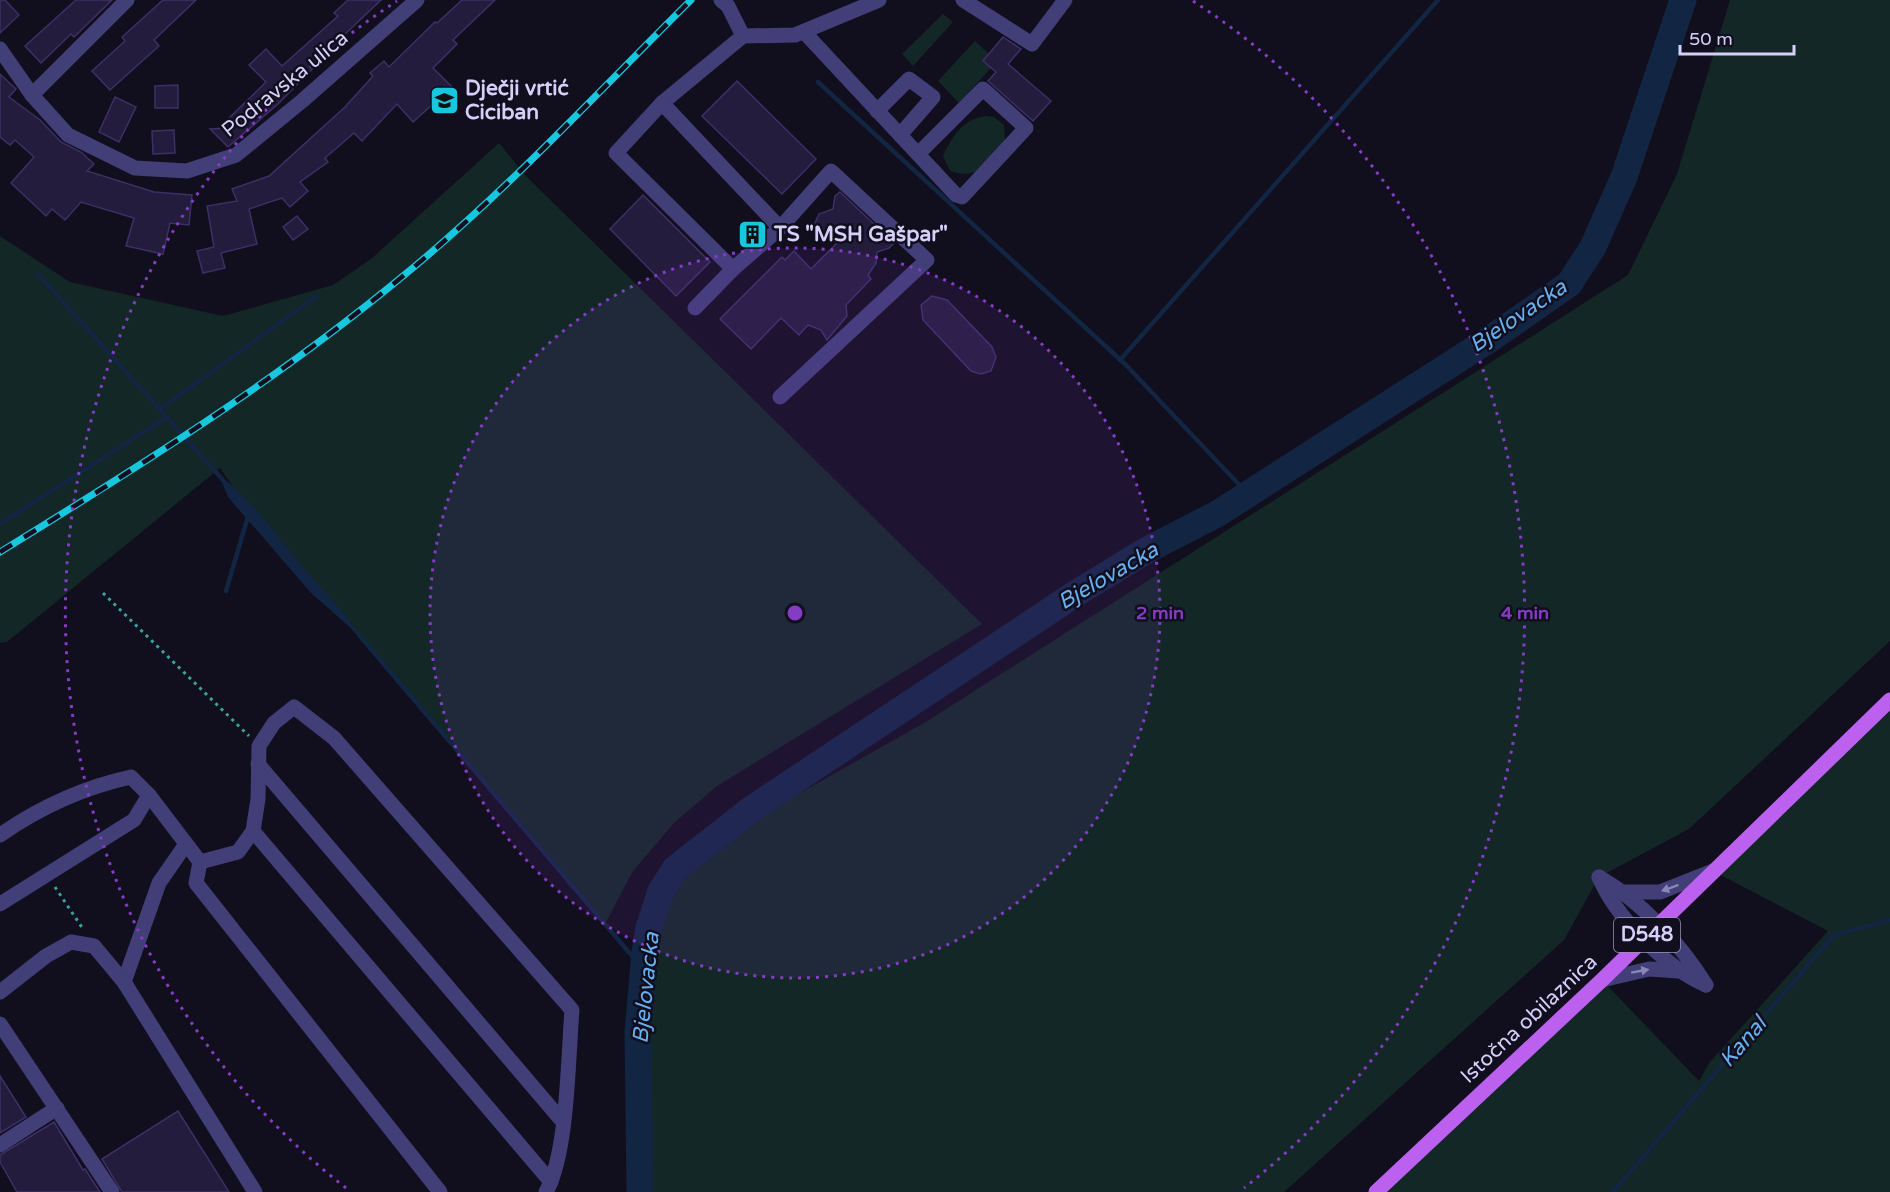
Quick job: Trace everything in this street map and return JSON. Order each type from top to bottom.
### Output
[{"type":"main road","name":"Istočna obilaznica","points":[[1376,1192],[1602,980],[1890,700]]},
{"type":"street","points":[[32,95],[127,0]]},
{"type":"street","name":"Podravska ulica","points":[[0,49],[32,95],[68,135],[135,168],[187,171],[236,155],[302,101],[417,0]]},
{"type":"street","points":[[963,0],[1032,44],[1065,0]]},
{"type":"street","points":[[733,269],[616,153],[662,103],[743,36],[795,35],[873,1]]},
{"type":"street","points":[[727,2],[743,36]]},
{"type":"street","points":[[804,32],[956,195],[962,197],[1026,128],[983,89],[918,154]]},
{"type":"street","points":[[877,111],[909,79],[933,97],[900,135]]},
{"type":"street","points":[[662,103],[780,228]]},
{"type":"street","points":[[695,308],[733,269],[780,228],[831,171],[927,260],[780,397]]},
{"type":"street","points":[[200,862],[238,852],[253,831],[258,799],[259,746],[274,723],[294,707],[334,738],[572,1010],[563,1122],[549,1187]]},
{"type":"street","points":[[258,764],[563,1122]]},
{"type":"street","points":[[0,835],[30,815],[108,782],[131,777],[149,795],[200,862],[196,883],[440,1192]]},
{"type":"street","points":[[0,904],[134,820],[149,795]]},
{"type":"street","points":[[253,831],[549,1187]]},
{"type":"street","points":[[124,982],[159,883],[186,844]]},
{"type":"street","points":[[1625,892],[1660,892],[1713,871]]},
{"type":"street","points":[[1599,877],[1625,892],[1657,926],[1692,962],[1706,985],[1678,971],[1645,938],[1614,905],[1599,877]]},
{"type":"street","points":[[0,992],[46,956],[71,942],[94,946],[124,982],[255,1192]]},
{"type":"street","points":[[1602,980],[1649,969],[1678,971]]},
{"type":"street","points":[[0,1024],[112,1192]]},
{"type":"street","points":[[0,1145],[57,1108]]},
{"type":"path","points":[[103,593],[259,746]]},
{"type":"path","points":[[47,875],[94,946]]},
{"type":"green space","points":[[1730,0],[1890,0],[1890,641],[1689,829],[1599,877],[1564,940],[1284,1192],[640,1192],[638,1063],[644,961],[657,902],[664,885],[676,869],[697,851],[924,723],[1628,275],[1677,174]]},
{"type":"green space","points":[[943,14],[953,22],[913,66],[902,54]]},
{"type":"green space","points":[[975,41],[989,54],[983,61],[991,68],[959,103],[938,81]]},
{"type":"green space","points":[[986,116],[994,117],[1004,125],[1005,140],[982,168],[969,173],[950,171],[943,156],[951,141],[965,124]]},
{"type":"green space","points":[[499,143],[526,176],[982,624],[717,786],[675,822],[633,871],[605,924],[250,511],[220,468],[7,642],[0,643],[0,236],[70,282],[223,316],[333,285],[371,259]]},
{"type":"green space","points":[[1890,700],[1890,1192],[1372,1192],[1602,980],[1699,1081],[1709,1063],[1828,931],[1713,871]]},
{"type":"water","points":[[219,475],[253,506],[362,638],[311,593],[228,497]]},
{"type":"building","points":[[0,0],[5,0],[19,15],[0,33]]},
{"type":"building","points":[[76,0],[112,0],[74,37],[71,34],[41,63],[25,46]]},
{"type":"building","points":[[163,0],[196,0],[154,40],[159,46],[110,90],[92,71],[125,41],[122,37]]},
{"type":"building","points":[[348,0],[381,0],[342,37],[345,41],[329,56],[327,54],[278,104],[228,147],[210,129],[227,128],[227,120],[266,82],[249,65],[266,49],[282,66],[338,16],[334,13]]},
{"type":"building","points":[[462,0],[495,0],[453,40],[457,44],[433,68],[454,89],[436,107],[433,104],[413,122],[397,104],[362,141],[354,133],[325,158],[328,162],[300,182],[308,191],[290,207],[282,198],[249,209],[257,244],[221,253],[225,268],[203,273],[197,251],[214,247],[207,206],[237,201],[232,189],[269,176],[345,107],[373,76],[370,73],[384,61],[389,67],[435,22],[437,23]]},
{"type":"building","points":[[1003,37],[1021,49],[1008,64],[1051,101],[1033,121],[988,81],[996,72],[983,61]]},
{"type":"building","points":[[0,74],[16,89],[9,97],[40,120],[61,142],[81,152],[94,164],[87,171],[154,192],[192,195],[189,225],[170,223],[163,254],[126,246],[134,218],[81,202],[65,220],[52,209],[46,216],[11,183],[34,157],[15,140],[10,145],[0,137]]},
{"type":"building","points":[[737,81],[816,159],[782,194],[702,116]]},
{"type":"building","points":[[178,85],[178,108],[155,108],[155,86]]},
{"type":"building","points":[[115,97],[136,107],[119,142],[99,132]]},
{"type":"building","points":[[174,130],[175,153],[153,154],[152,131]]},
{"type":"building","points":[[840,192],[894,243],[889,248],[877,252],[876,263],[868,275],[871,279],[846,305],[847,316],[827,340],[821,330],[808,325],[799,335],[781,318],[751,349],[720,319],[782,257],[785,260],[794,251],[811,269],[841,239],[820,232],[815,223],[819,214],[833,209],[835,196]]},
{"type":"building","points":[[643,195],[710,262],[676,296],[610,229]]},
{"type":"building","points":[[297,216],[308,229],[293,240],[283,227]]},
{"type":"building","points":[[932,296],[947,300],[992,347],[996,357],[991,371],[981,374],[971,371],[923,320],[921,305]]},
{"type":"building","points":[[0,1076],[26,1117],[0,1133]]},
{"type":"building","points":[[178,1111],[229,1192],[122,1192],[102,1159]]},
{"type":"building","points":[[54,1122],[83,1170],[85,1169],[100,1192],[17,1192],[0,1162],[0,1155]]},
{"type":"waterway","points":[[1120,360],[1438,0]]},
{"type":"waterway","name":"Bjelovacka","points":[[640,1192],[638,1032],[645,952],[649,928],[661,891],[675,869],[753,808],[1075,594],[1147,550],[1217,514],[1490,339],[1569,284],[1593,247],[1624,177],[1683,0]]},
{"type":"waterway","points":[[818,82],[1125,364],[1248,494]]},
{"type":"waterway","points":[[38,274],[223,480]]},
{"type":"waterway","points":[[160,409],[317,296]]},
{"type":"waterway","points":[[0,524],[167,417]]},
{"type":"waterway","points":[[226,591],[249,513]]},
{"type":"waterway","points":[[359,635],[644,970]]},
{"type":"waterway","name":"Kanal","points":[[1613,1192],[1834,935],[1890,920]]},
{"type":"railway","points":[[0,552],[257,387],[403,276],[478,211],[691,0]]},
{"type":"place","name":"Dječji vrtić Ciciban","points":[[444,100]]},
{"type":"place","name":"TS \"MSH Gašpar\"","points":[[753,234]]}]
